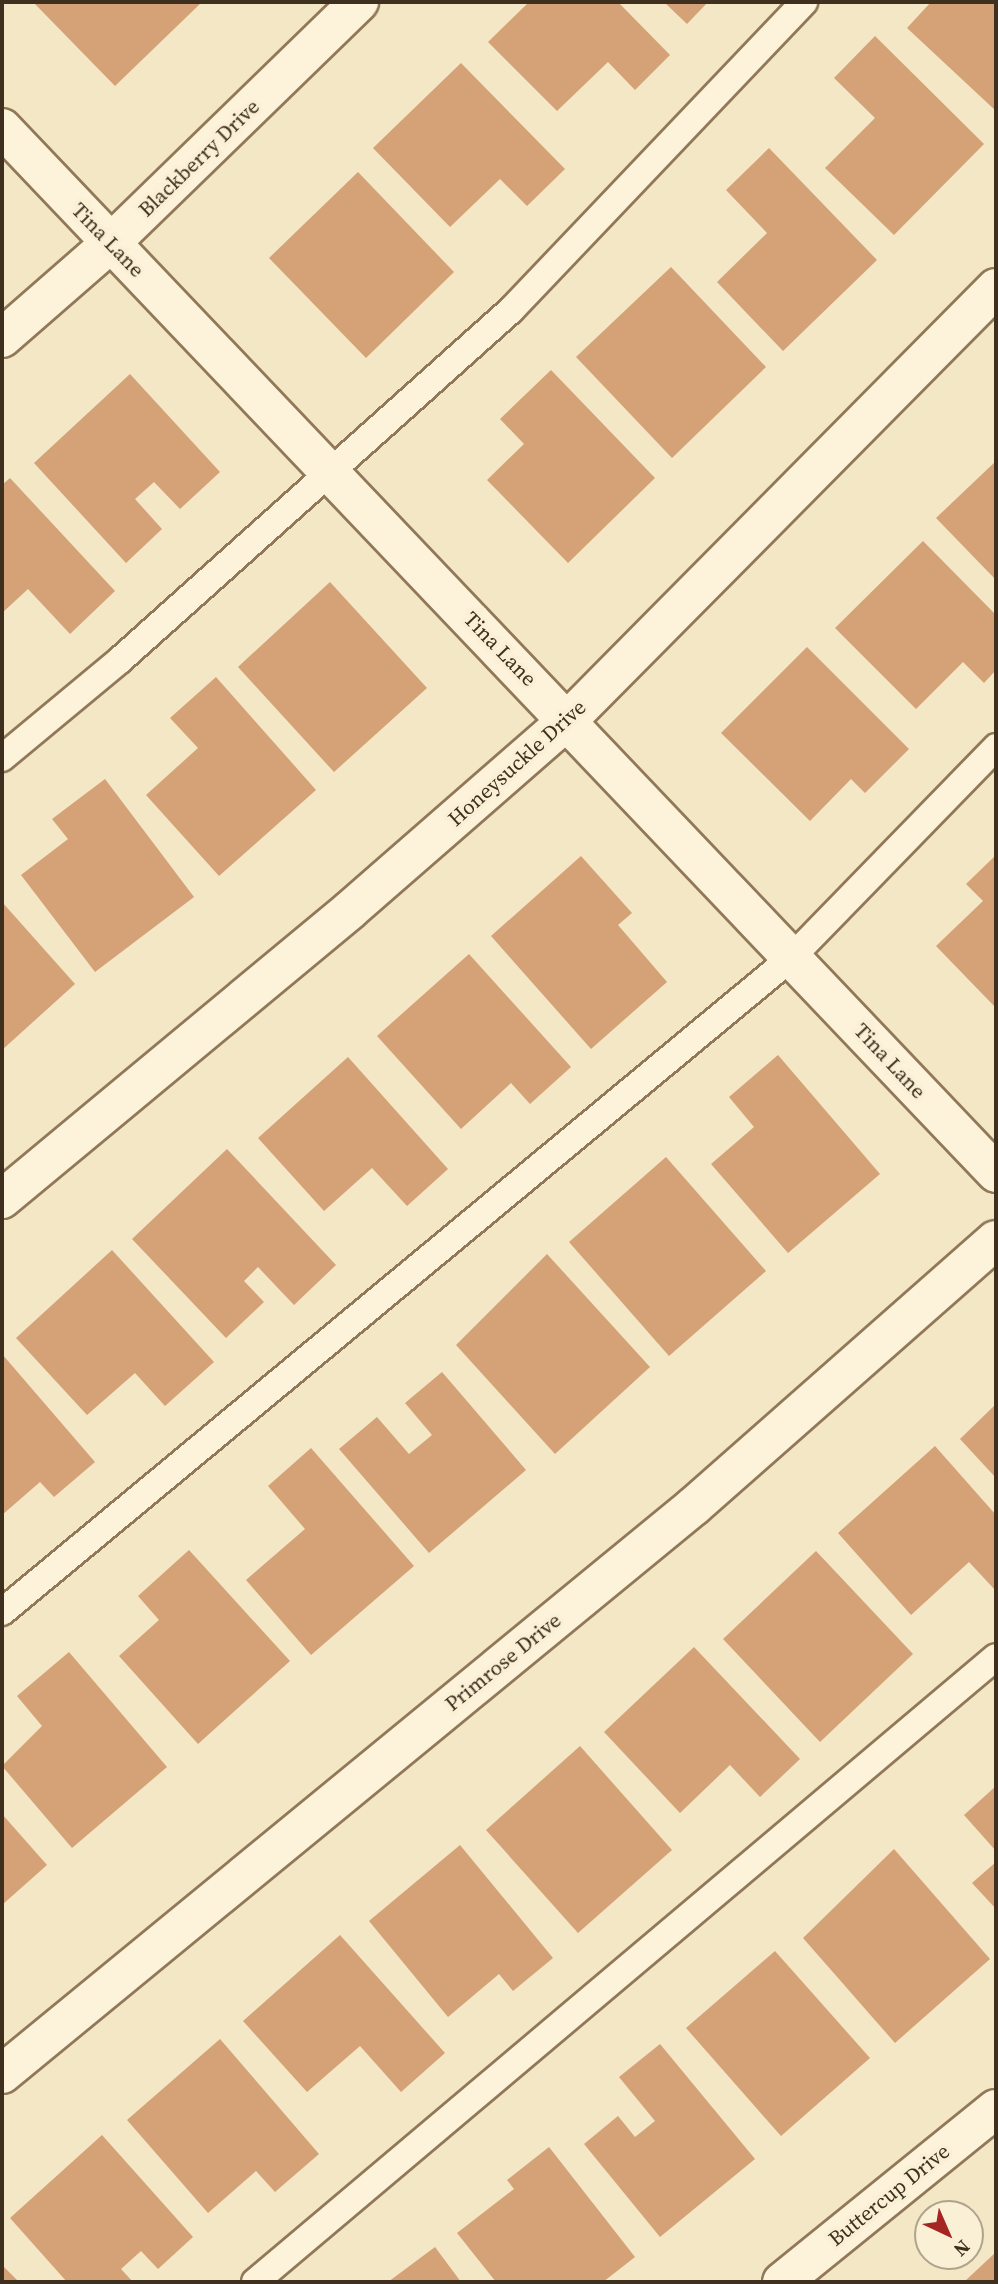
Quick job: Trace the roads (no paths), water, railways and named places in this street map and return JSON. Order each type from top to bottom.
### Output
[{"type":"street","name":"Blackberry Drive","points":[[2,338],[111,243],[359,2]]},
{"type":"street","name":"Tina Lane","points":[[2,128],[996,1173]]},
{"type":"street","name":"Honeysuckle Drive","points":[[2,1199],[350,910],[568,720],[996,289]]},
{"type":"street","name":"Primrose Drive","points":[[2,2074],[694,1506],[996,1240]]},
{"type":"street","name":"Buttercup Drive","points":[[782,2282],[996,2109]]},
{"type":"lane","points":[[2,758],[331,472],[511,310],[804,2]]},
{"type":"lane","points":[[2,1612],[792,957],[996,747]]},
{"type":"lane","points":[[255,2282],[996,1657]]}]
